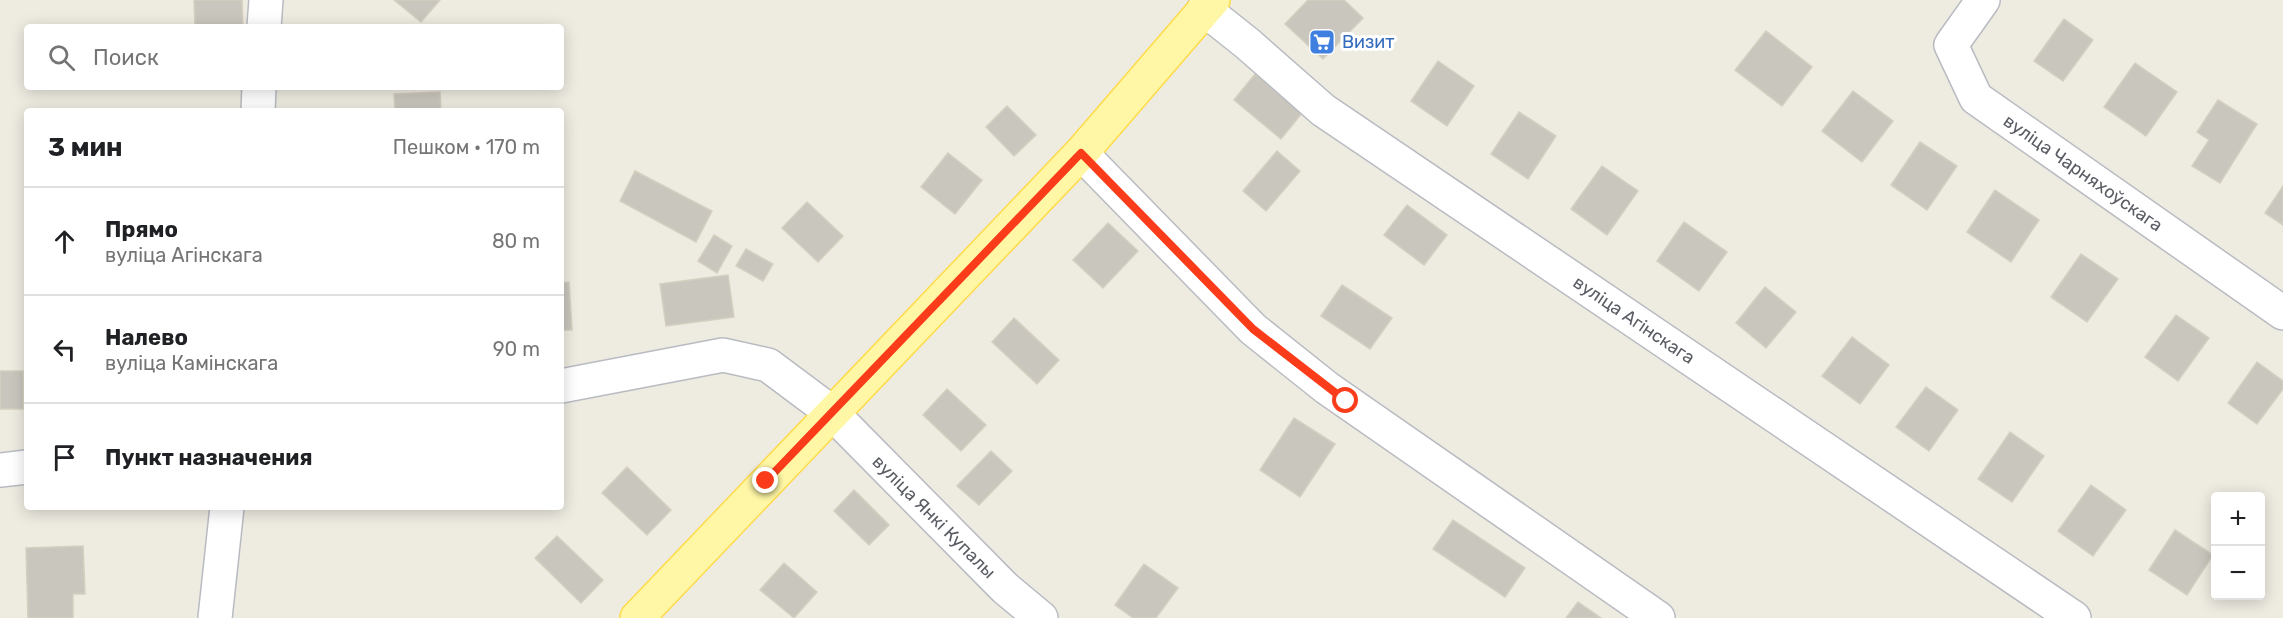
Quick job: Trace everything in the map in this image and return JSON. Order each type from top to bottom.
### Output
[{"type":"main road","points":[[638,618],[831,412],[1081,153],[1208,5]]},
{"type":"street","points":[[264,24],[266,0]]},
{"type":"street","name":"вуліца Чарняхоўскага","points":[[1983,0],[1951,45],[1976,98],[2283,314]]},
{"type":"street","name":"вуліца Агінскага","points":[[1208,5],[1323,111],[2074,618]]},
{"type":"street","points":[[258,108],[259,90]]},
{"type":"street","points":[[1081,153],[1253,329],[1327,388],[1658,618]]},
{"type":"street","name":"вуліца Янкі Купалы","points":[[564,385],[723,356],[768,365],[831,412],[1005,588],[1041,618]]},
{"type":"street","points":[[0,470],[24,467]]},
{"type":"street","points":[[215,618],[226,510]]},
{"type":"building","points":[[194,0],[242,0],[243,24],[195,24]]},
{"type":"building","points":[[394,0],[440,0],[421,22]]},
{"type":"building","name":"Визит","points":[[1308,0],[1344,0],[1363,18],[1323,59],[1285,24]]},
{"type":"building","points":[[2064,19],[2093,40],[2063,81],[2034,61]]},
{"type":"building","points":[[1766,31],[1812,67],[1782,106],[1735,70]]},
{"type":"building","points":[[1438,61],[1474,86],[1447,126],[1411,101]]},
{"type":"building","points":[[2135,63],[2177,92],[2146,136],[2104,107]]},
{"type":"building","points":[[1255,74],[1302,113],[1281,139],[1234,100]]},
{"type":"building","points":[[1853,91],[1893,121],[1862,162],[1822,131]]},
{"type":"building","points":[[440,92],[441,108],[395,108],[394,94]]},
{"type":"building","points":[[2218,100],[2257,124],[2220,183],[2192,166],[2209,140],[2197,132]]},
{"type":"building","points":[[1007,106],[1036,135],[1014,156],[986,127]]},
{"type":"building","points":[[1519,112],[1556,136],[1528,179],[1491,154]]},
{"type":"building","points":[[1920,142],[1957,166],[1927,210],[1891,185]]},
{"type":"building","points":[[1277,151],[1300,171],[1266,211],[1243,191]]},
{"type":"building","points":[[948,153],[982,180],[955,214],[921,187]]},
{"type":"building","points":[[1602,166],[1638,191],[1607,235],[1571,209]]},
{"type":"building","points":[[635,171],[712,211],[696,242],[620,201]]},
{"type":"building","points":[[2283,186],[2283,225],[2265,213]]},
{"type":"building","points":[[1995,190],[2039,220],[2011,262],[1967,232]]},
{"type":"building","points":[[807,202],[843,236],[818,262],[782,228]]},
{"type":"building","points":[[1407,205],[1447,235],[1424,265],[1384,235]]},
{"type":"building","points":[[1684,222],[1727,252],[1699,291],[1657,261]]},
{"type":"building","points":[[1108,223],[1138,251],[1103,288],[1073,260]]},
{"type":"building","points":[[714,235],[732,246],[717,273],[698,261]]},
{"type":"building","points":[[746,249],[773,264],[763,281],[736,266]]},
{"type":"building","points":[[2081,254],[2118,279],[2087,322],[2051,297]]},
{"type":"building","points":[[728,275],[734,317],[666,326],[660,284]]},
{"type":"building","points":[[569,282],[572,330],[564,330],[564,283]]},
{"type":"building","points":[[1342,285],[1392,318],[1370,349],[1321,316]]},
{"type":"building","points":[[1765,287],[1796,312],[1766,348],[1736,323]]},
{"type":"building","points":[[2176,315],[2209,338],[2178,381],[2145,357]]},
{"type":"building","points":[[1014,318],[1059,360],[1037,384],[992,342]]},
{"type":"building","points":[[1852,337],[1889,365],[1860,404],[1822,376]]},
{"type":"building","points":[[2257,362],[2283,381],[2283,389],[2257,424],[2228,403]]},
{"type":"building","points":[[0,371],[23,371],[23,409],[0,409]]},
{"type":"building","points":[[1926,387],[1958,410],[1929,451],[1896,427]]},
{"type":"building","points":[[947,389],[986,425],[961,451],[923,415]]},
{"type":"building","points":[[1294,418],[1335,444],[1300,497],[1260,470]]},
{"type":"building","points":[[2010,432],[2044,456],[2012,502],[1978,479]]},
{"type":"building","points":[[991,451],[1012,471],[979,505],[957,486]]},
{"type":"building","points":[[627,467],[671,510],[647,535],[602,493]]},
{"type":"building","points":[[2091,485],[2126,510],[2093,556],[2058,531]]},
{"type":"building","points":[[854,490],[889,525],[869,545],[834,511]]},
{"type":"building","points":[[1453,520],[1525,568],[1505,597],[1433,549]]},
{"type":"building","points":[[2175,530],[2211,554],[2211,558],[2187,595],[2149,570]]},
{"type":"building","points":[[557,536],[603,580],[581,603],[535,558]]},
{"type":"building","points":[[83,546],[85,594],[73,594],[73,618],[28,618],[26,548]]},
{"type":"building","points":[[784,563],[817,592],[794,618],[760,590]]},
{"type":"building","points":[[1144,564],[1178,588],[1156,618],[1133,618],[1115,605]]},
{"type":"building","points":[[1578,602],[1601,618],[1566,618]]},
{"type":"place","name":"Визит","points":[[1322,42]]},
{"type":"route","points":[[766,481],[1081,153],[1253,329],[1346,401]]}]
